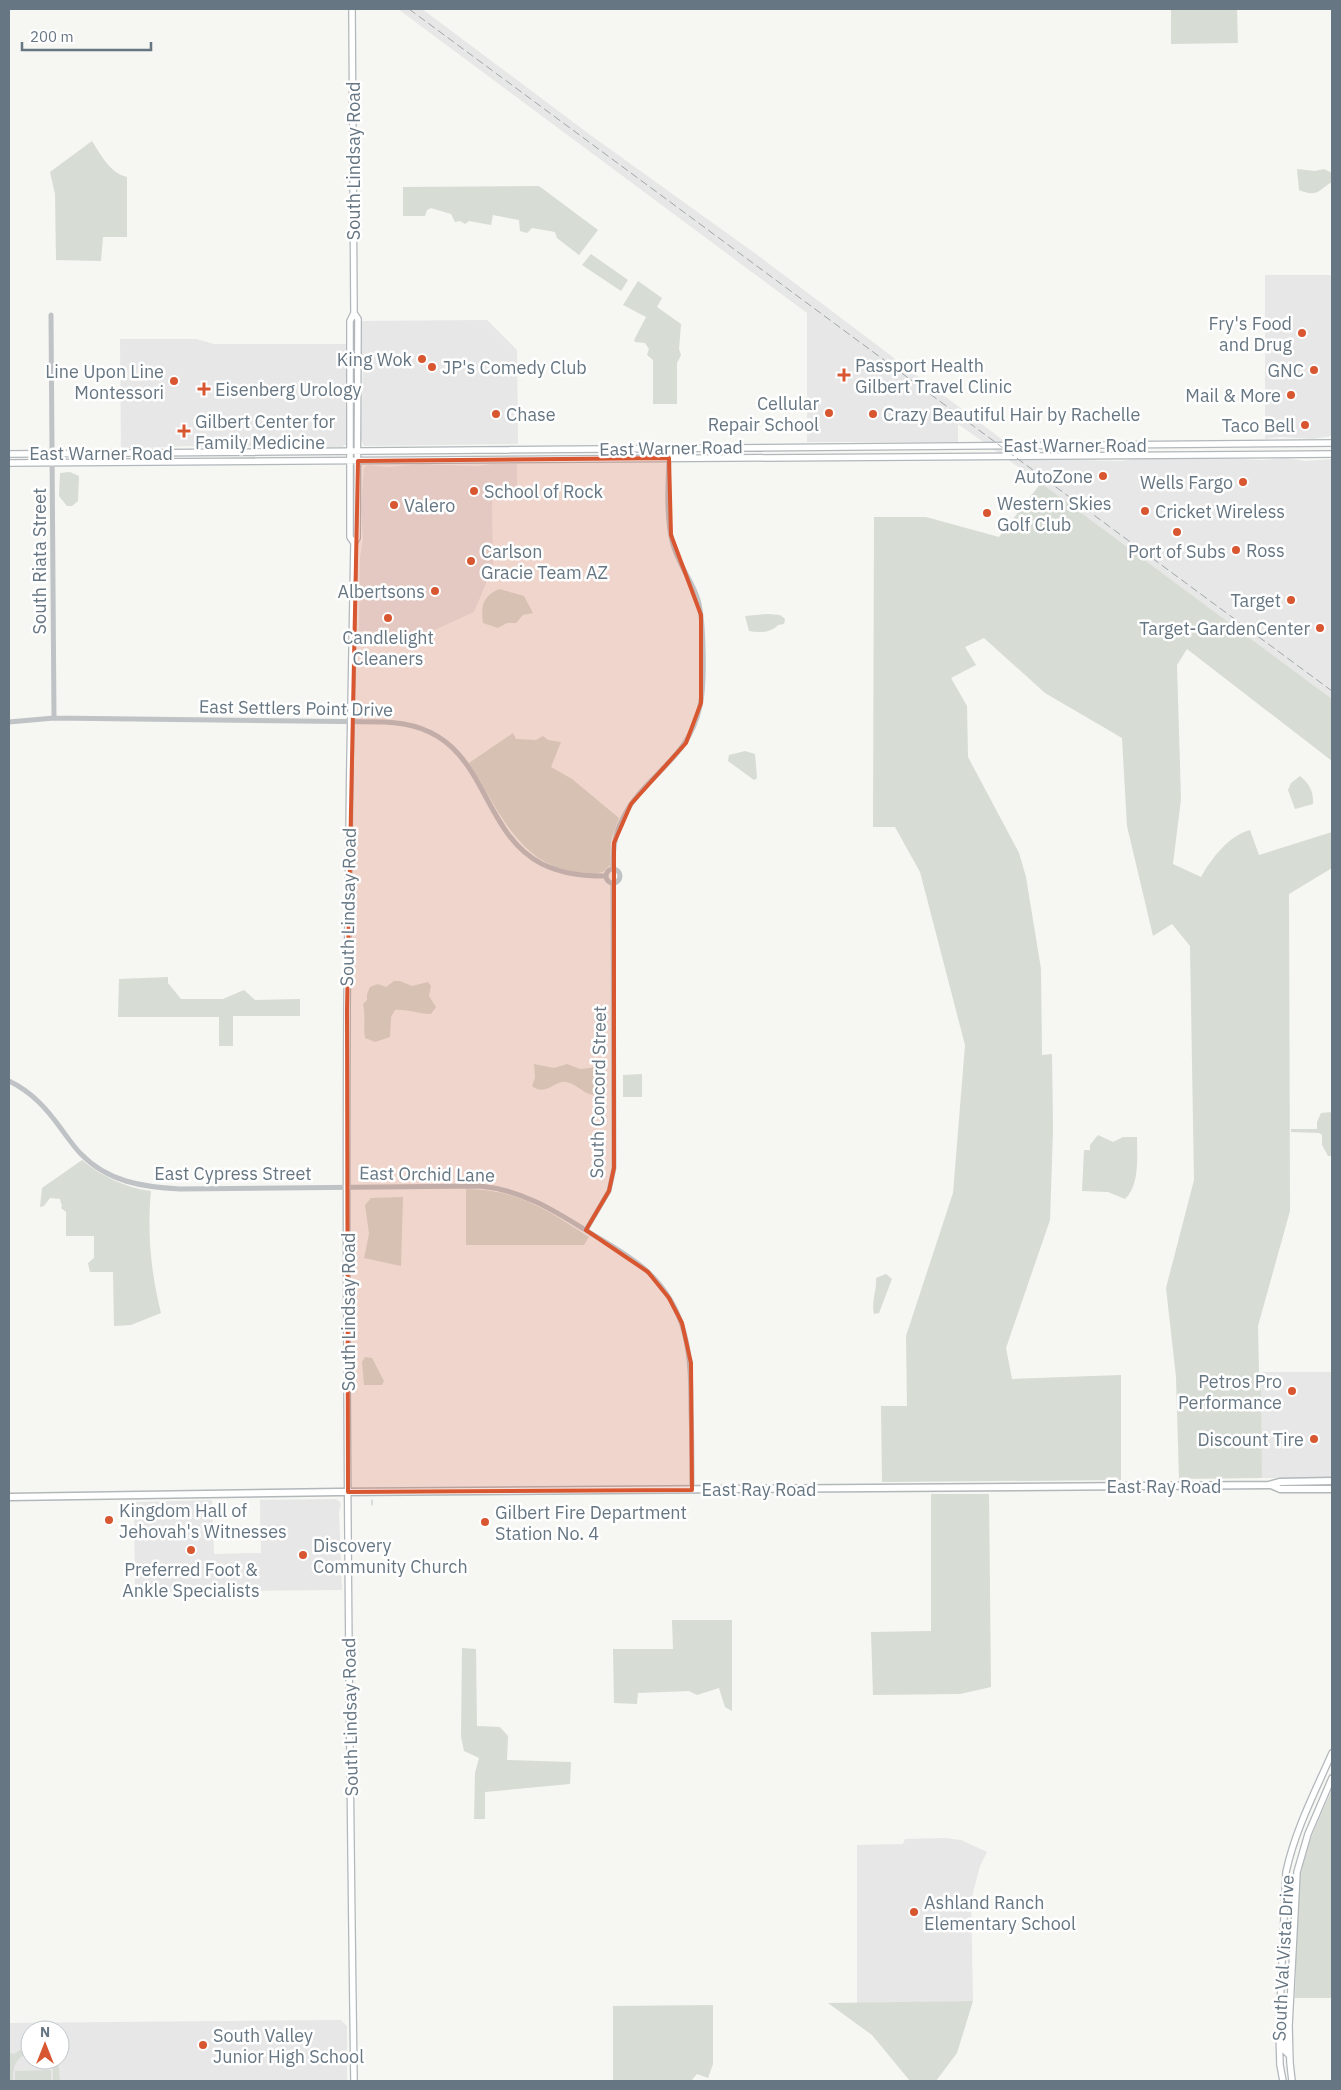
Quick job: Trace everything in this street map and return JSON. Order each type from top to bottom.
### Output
[{"type":"main road","name":"South Lindsay Road","points":[[352,9],[354,312],[350,321],[350,537],[354,543]]},
{"type":"main road","name":"South Lindsay Road","points":[[354,312],[358,319],[358,461],[350,721],[347,1010],[348,1492],[354,2081]]},
{"type":"main road","points":[[350,334],[353,339],[354,355],[357,359]]},
{"type":"main road","name":"East Warner Road","points":[[9,454],[1332,443]]},
{"type":"main road","points":[[1170,454],[1203,450],[1208,444]]},
{"type":"main road","points":[[1271,444],[1272,454]]},
{"type":"main road","points":[[1130,445],[1130,455]]},
{"type":"main road","points":[[485,450],[485,460]]},
{"type":"main road","points":[[224,452],[224,462]]},
{"type":"main road","name":"East Warner Road","points":[[9,463],[1332,454]]},
{"type":"main road","name":"East Ray Road","points":[[9,1496],[1269,1485],[1280,1482],[1332,1482]]},
{"type":"main road","name":"East Ray Road","points":[[1269,1485],[1280,1489],[1332,1489]]},
{"type":"main road","name":"South Val Vista Drive","points":[[1282,2081],[1279,2032],[1286,1872],[1301,1822],[1332,1753]]},
{"type":"main road","name":"South Val Vista Drive","points":[[1292,2081],[1289,2055],[1290,2000],[1297,1872],[1308,1834],[1332,1778]]},
{"type":"main road","points":[[1279,2032],[1284,2039],[1285,2051],[1289,2055]]},
{"type":"street","name":"South Riata Street","points":[[51,315],[54,718]]},
{"type":"street","points":[[613,868],[614,843],[623,817],[631,804],[686,743],[694,729],[701,703],[701,615],[698,601],[676,553],[671,535],[669,458]]},
{"type":"street","name":"East Settlers Point Drive","points":[[9,722],[54,718],[350,721],[402,724],[418,728],[438,737],[461,757],[508,834],[527,854],[541,863],[568,874],[606,876]]},
{"type":"street","points":[[613,868],[617,870],[620,877],[613,883],[607,880],[606,876],[608,870],[613,868]]},
{"type":"street","name":"South Concord Street","points":[[586,1230],[609,1191],[614,1168],[613,883]]},
{"type":"street","name":"East Cypress Street","points":[[9,1081],[31,1093],[81,1154],[96,1166],[123,1182],[140,1186],[180,1189],[347,1187]]},
{"type":"street","name":"East Orchid Lane","points":[[347,1187],[471,1186],[498,1189],[514,1192],[538,1202],[586,1230]]},
{"type":"street","points":[[586,1230],[648,1272],[669,1298],[682,1323],[690,1356],[692,1490]]},
{"type":"highlighted area","points":[[669,458],[671,535],[701,615],[701,703],[686,743],[631,804],[614,843],[614,1168],[609,1191],[586,1230],[648,1272],[669,1298],[682,1323],[691,1363],[692,1490],[348,1492],[347,1009],[358,461]]},
{"type":"shaded area","points":[[398,9],[422,9],[589,134],[760,257],[1028,459],[1121,461],[1139,458],[1262,460],[1286,458],[1306,461],[1332,459],[1332,699],[1041,483],[958,424],[958,442],[807,442],[807,313]]},
{"type":"shaded area","points":[[1171,9],[1237,9],[1238,43],[1171,44]]},
{"type":"shaded area","points":[[92,141],[111,168],[127,177],[127,237],[103,237],[101,261],[56,260],[55,194],[50,172]]},
{"type":"shaded area","points":[[1297,169],[1315,171],[1324,169],[1332,173],[1332,182],[1314,193],[1299,190]]},
{"type":"shaded area","points":[[539,186],[598,230],[579,255],[557,238],[555,232],[532,228],[527,233],[520,231],[519,220],[493,215],[491,225],[469,221],[465,224],[460,221],[455,222],[451,214],[431,208],[427,210],[425,216],[403,216],[403,187]]},
{"type":"shaded area","points":[[591,254],[628,280],[621,291],[582,265]]},
{"type":"shaded area","points":[[1265,275],[1332,275],[1332,436],[1313,439],[1280,437],[1265,439]]},
{"type":"shaded area","points":[[638,281],[662,298],[657,307],[681,324],[679,349],[681,355],[677,363],[677,404],[653,404],[653,360],[647,355],[649,349],[645,343],[635,342],[634,340],[646,317],[623,305]]},
{"type":"shaded area","points":[[487,320],[517,350],[518,444],[364,446],[361,439],[363,369],[360,321]]},
{"type":"shaded area","points":[[120,339],[196,339],[214,344],[347,344],[348,443],[342,447],[266,448],[249,446],[215,448],[187,446],[121,449]]},
{"type":"shaded area","points":[[417,464],[478,466],[517,464],[517,496],[492,497],[493,567],[474,612],[428,633],[359,631],[360,557],[363,540],[361,506],[364,468],[368,465],[389,467]]},
{"type":"shaded area","points":[[70,472],[79,476],[78,501],[72,506],[67,506],[59,496],[60,473]]},
{"type":"shaded area","name":"Western Skies Golf Club","points":[[1041,483],[1332,699],[1332,761],[1187,649],[1177,665],[1181,799],[1173,864],[1201,877],[1210,862],[1228,842],[1250,830],[1259,855],[1332,832],[1332,868],[1289,894],[1290,1211],[1258,1326],[1259,1372],[1261,1372],[1262,1478],[1179,1479],[1176,1377],[1166,1288],[1194,1180],[1190,946],[1172,924],[1153,936],[1127,826],[1122,738],[1045,693],[984,638],[965,647],[976,665],[951,678],[967,706],[968,757],[1019,853],[1026,877],[1041,969],[1042,1055],[1052,1054],[1053,1130],[1050,1220],[1006,1348],[1012,1379],[1121,1375],[1121,1480],[882,1482],[881,1406],[907,1406],[906,1336],[953,1193],[965,1045],[920,872],[895,827],[873,827],[874,517],[926,517],[999,537]]},
{"type":"shaded area","points":[[499,589],[524,596],[533,613],[523,615],[516,623],[507,623],[498,628],[483,623],[482,612],[484,603],[489,595]]},
{"type":"shaded area","points":[[780,615],[785,619],[784,624],[765,632],[749,631],[745,616]]},
{"type":"shaded area","points":[[513,733],[516,739],[536,740],[543,736],[548,740],[561,742],[551,767],[572,779],[619,818],[611,841],[610,865],[603,872],[576,872],[556,867],[539,858],[524,846],[500,815],[469,763]]},
{"type":"shaded area","points":[[745,751],[755,754],[757,778],[754,780],[728,761],[729,755]]},
{"type":"shaded area","points":[[1300,776],[1310,788],[1313,804],[1295,809],[1288,790],[1291,783]]},
{"type":"shaded area","points":[[168,977],[168,983],[181,999],[223,999],[244,990],[255,1000],[300,999],[300,1016],[233,1016],[233,1046],[219,1046],[219,1017],[118,1017],[119,979]]},
{"type":"shaded area","points":[[394,981],[400,981],[412,986],[428,982],[431,986],[429,996],[436,1007],[431,1014],[395,1010],[391,1017],[390,1037],[375,1042],[365,1038],[363,1004],[367,1000],[370,987],[378,984],[386,987]]},
{"type":"shaded area","points":[[534,1064],[554,1068],[567,1064],[580,1069],[591,1068],[599,1064],[603,1066],[603,1093],[592,1095],[566,1082],[558,1083],[542,1090],[537,1089],[532,1086],[535,1078]]},
{"type":"shaded area","points":[[642,1074],[642,1097],[623,1097],[623,1075]]},
{"type":"shaded area","points":[[1332,1112],[1332,1156],[1328,1156],[1322,1145],[1322,1135],[1319,1133],[1291,1132],[1291,1129],[1317,1129],[1317,1122],[1321,1113]]},
{"type":"shaded area","points":[[1098,1135],[1113,1142],[1123,1137],[1137,1137],[1135,1178],[1130,1193],[1125,1199],[1108,1192],[1082,1191],[1084,1150],[1090,1150],[1090,1145]]},
{"type":"shaded area","points":[[82,1160],[114,1180],[132,1187],[151,1191],[149,1222],[151,1253],[161,1313],[131,1325],[114,1326],[113,1272],[90,1272],[88,1263],[94,1258],[94,1236],[66,1236],[66,1212],[61,1208],[60,1199],[50,1198],[44,1206],[40,1207],[42,1188]]},
{"type":"shaded area","points":[[466,1189],[485,1190],[517,1197],[545,1210],[589,1237],[584,1245],[466,1245]]},
{"type":"shaded area","points":[[403,1197],[401,1266],[364,1258],[369,1234],[365,1205],[371,1198]]},
{"type":"shaded area","points":[[886,1274],[892,1279],[879,1313],[874,1314],[876,1278]]},
{"type":"shaded area","points":[[365,1357],[372,1358],[384,1381],[382,1385],[364,1385],[362,1362]]},
{"type":"shaded area","points":[[1261,1372],[1332,1372],[1332,1478],[1262,1478]]},
{"type":"shaded area","points":[[931,1494],[989,1494],[991,1687],[960,1694],[873,1695],[871,1632],[931,1631]]},
{"type":"shaded area","points":[[336,1499],[339,1501],[341,1504],[339,1512],[342,1590],[135,1592],[134,1502],[212,1500],[214,1554],[261,1553],[260,1500]]},
{"type":"shaded area","points":[[672,1620],[732,1620],[732,1711],[725,1707],[719,1688],[697,1695],[689,1691],[638,1693],[637,1704],[614,1703],[613,1649],[673,1649]]},
{"type":"shaded area","points":[[462,1648],[476,1649],[477,1726],[500,1727],[508,1736],[507,1760],[571,1762],[570,1784],[485,1792],[485,1819],[474,1819],[475,1773],[479,1758],[464,1751],[461,1736]]},
{"type":"shaded area","points":[[1332,1789],[1332,1998],[1295,1998],[1297,1916],[1302,1868],[1311,1838]]},
{"type":"shaded area","name":"Ashland Ranch Elementary School","points":[[944,1838],[961,1840],[987,1852],[980,1866],[971,1900],[973,2001],[857,2003],[857,1845],[903,1844],[905,1839]]},
{"type":"shaded area","points":[[973,2001],[957,2053],[936,2081],[910,2081],[872,2035],[828,2003]]},
{"type":"shaded area","points":[[713,2005],[713,2064],[708,2078],[697,2074],[691,2081],[613,2081],[613,2006]]},
{"type":"shaded area","name":"South Valley Junior High School","points":[[341,2020],[347,2026],[347,2081],[9,2081],[9,2023],[20,2023],[20,2070],[70,2070],[70,2022]]},
{"type":"shaded area","points":[[20,2050],[20,2058],[16,2063],[13,2081],[9,2081],[9,2053],[14,2054]]},
{"type":"shaded area","points":[[51,2070],[51,2081],[15,2081],[15,2071]]},
{"type":"shaded area","points":[[53,2070],[59,2070],[60,2081],[53,2081]]},
{"type":"waterway","points":[[372,1500],[372,1505]]},
{"type":"railway","points":[[409,9],[1332,691]]},
{"type":"place","name":"Fry's Food and Drug","points":[[1302,333]]},
{"type":"place","name":"King Wok","points":[[422,359]]},
{"type":"place","name":"JP's Comedy Club","points":[[432,367]]},
{"type":"place","name":"GNC","points":[[1314,370]]},
{"type":"place","name":"Passport Health Gilbert Travel Clinic","points":[[844,375]]},
{"type":"place","name":"Line Upon Line Montessori","points":[[174,381]]},
{"type":"place","name":"Eisenberg Urology","points":[[204,389]]},
{"type":"place","name":"Mail & More","points":[[1291,395]]},
{"type":"place","name":"Cellular Repair School","points":[[829,413]]},
{"type":"place","name":"Chase","points":[[496,414]]},
{"type":"place","name":"Crazy Beautiful Hair by Rachelle","points":[[873,414]]},
{"type":"place","name":"Taco Bell","points":[[1305,425]]},
{"type":"place","name":"Gilbert Center for Family Medicine","points":[[184,431]]},
{"type":"place","name":"AutoZone","points":[[1103,476]]},
{"type":"place","name":"Wells Fargo","points":[[1243,482]]},
{"type":"place","name":"School of Rock","points":[[474,491]]},
{"type":"place","name":"Valero","points":[[394,505]]},
{"type":"place","name":"Cricket Wireless","points":[[1145,511]]},
{"type":"place","name":"Western Skies Golf Club","points":[[987,513]]},
{"type":"place","name":"Port of Subs","points":[[1177,532]]},
{"type":"place","name":"Ross","points":[[1236,550]]},
{"type":"place","name":"Carlson Gracie Team AZ","points":[[471,561]]},
{"type":"place","name":"Albertsons","points":[[435,591]]},
{"type":"place","name":"Target","points":[[1291,600]]},
{"type":"place","name":"Candlelight Cleaners","points":[[388,618]]},
{"type":"place","name":"Target-GardenCenter","points":[[1320,628]]},
{"type":"place","name":"Petros Pro Performance","points":[[1292,1391]]},
{"type":"place","name":"Discount Tire","points":[[1314,1439]]},
{"type":"place","name":"Kingdom Hall of Jehovah's Witnesses","points":[[109,1520]]},
{"type":"place","name":"Gilbert Fire Department Station No. 4","points":[[485,1522]]},
{"type":"place","name":"Preferred Foot & Ankle Specialists","points":[[191,1550]]},
{"type":"place","name":"Discovery Community Church","points":[[303,1555]]},
{"type":"place","name":"Ashland Ranch Elementary School","points":[[914,1912]]},
{"type":"place","name":"South Valley Junior High School","points":[[203,2045]]}]
